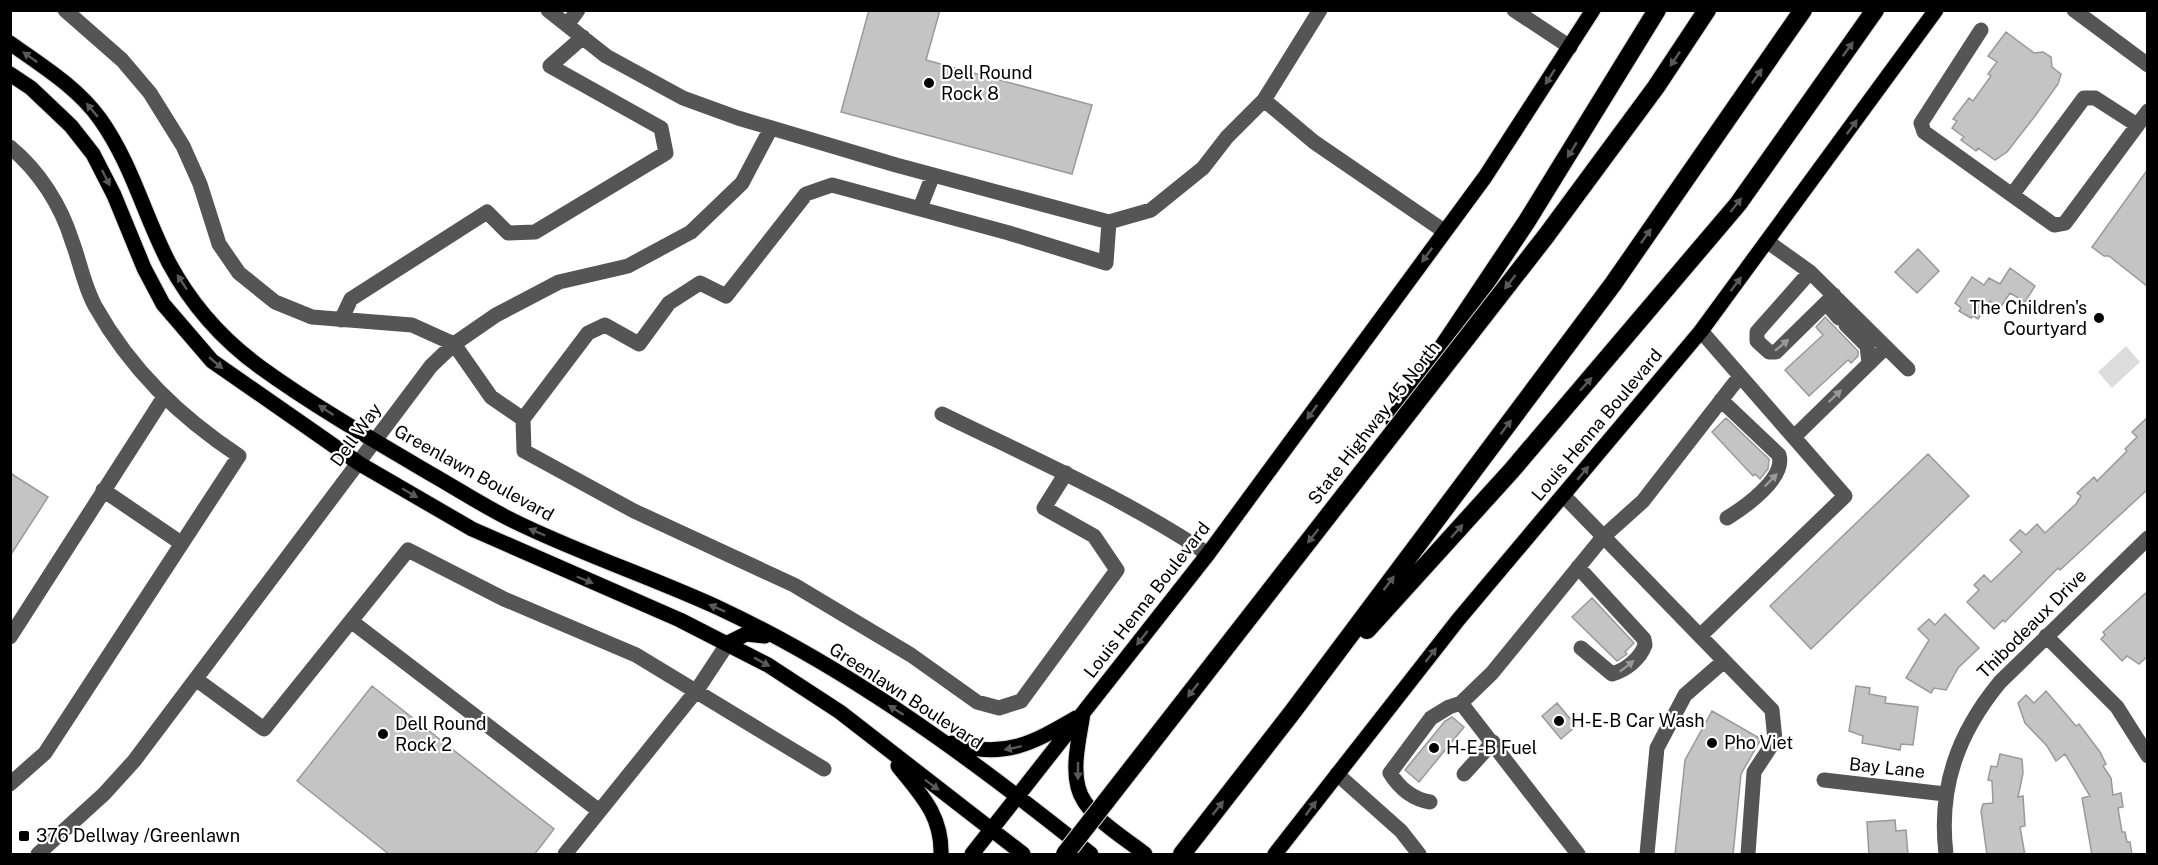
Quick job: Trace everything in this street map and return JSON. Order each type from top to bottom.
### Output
[{"type":"highway","points":[[1333,511],[1527,221],[1657,10]]},
{"type":"highway","name":"State Highway 45 North","points":[[1065,855],[1546,236],[1656,87],[1707,10]]},
{"type":"highway","points":[[1182,855],[1291,714],[1613,284],[1803,10]]},
{"type":"highway","points":[[1291,714],[1512,470],[1646,315],[1738,204],[1875,10]]},
{"type":"main road","name":"Louis Henna Boulevard","points":[[972,855],[1208,554],[1485,177],[1593,10]]},
{"type":"main road","name":"Louis Henna Boulevard","points":[[1275,855],[1458,621],[1701,331],[1936,10]]},
{"type":"main road","name":"Greenlawn Boulevard","points":[[10,43],[81,97],[98,116],[118,147],[133,177],[170,264],[200,310],[222,335],[261,368],[375,442],[520,525],[721,609],[788,644],[945,741],[1091,855]]},
{"type":"main road","points":[[10,74],[31,88],[71,126],[93,154],[114,195],[144,268],[164,304],[212,361],[360,464],[472,529],[728,643],[806,689],[840,712],[885,750],[1023,855]]},
{"type":"main road","points":[[728,643],[737,636],[760,634],[788,644]]},
{"type":"main road","points":[[945,741],[967,748],[1010,750],[1034,742],[1083,713]]},
{"type":"main road","points":[[1083,713],[1078,753],[1078,787],[1089,808],[1145,855]]},
{"type":"main road","points":[[885,750],[931,808],[942,836],[941,855]]},
{"type":"street","points":[[66,10],[122,60],[150,93],[183,146],[200,184],[219,244],[240,273],[275,302],[312,317],[412,325],[454,344],[491,397],[523,419]]},
{"type":"street","points":[[548,10],[606,56],[682,98],[771,128],[933,175],[1109,222],[1151,210],[1177,192],[1203,168],[1227,137],[1264,100],[1320,10]]},
{"type":"street","points":[[567,25],[578,10]]},
{"type":"street","points":[[1514,10],[1570,47]]},
{"type":"street","points":[[2074,10],[2148,65]]},
{"type":"street","points":[[1981,30],[1921,123],[1924,132],[2054,225],[2065,223],[2148,111]]},
{"type":"street","points":[[341,320],[351,299],[487,212],[508,233],[535,232],[666,153],[661,128],[550,66],[583,37]]},
{"type":"street","points":[[2012,195],[2084,98],[2095,98],[2137,125]]},
{"type":"street","points":[[1264,100],[1314,142],[1444,231]]},
{"type":"street","name":"Dell Way","points":[[38,855],[104,794],[197,680],[431,366],[454,344],[496,315],[559,282],[628,266],[691,232],[742,183],[771,128]]},
{"type":"street","points":[[10,147],[24,158],[60,209],[95,304],[128,358],[164,397],[212,438],[239,456],[45,753],[10,784]]},
{"type":"street","points":[[920,208],[933,175]]},
{"type":"street","points":[[1066,473],[1044,508],[1094,536],[1117,570],[1021,701],[999,708],[977,702],[911,655],[794,585],[634,511],[524,451],[523,419],[588,333],[606,325],[639,344],[669,303],[700,283],[726,296],[806,194],[831,185],[920,208],[1106,263],[1109,222]]},
{"type":"street","points":[[1768,242],[1810,272],[1843,321],[1867,346],[1869,363]]},
{"type":"street","points":[[1810,272],[1757,332],[1757,341],[1769,352],[1776,352],[1830,299]]},
{"type":"street","points":[[1830,299],[1908,369]]},
{"type":"street","points":[[1700,636],[1845,496],[1701,331]]},
{"type":"street","points":[[1794,437],[1886,347]]},
{"type":"street","points":[[1430,802],[1420,801],[1399,787],[1390,773],[1431,718],[1449,706],[1461,703],[1492,673],[1602,537],[1642,501],[1740,376]]},
{"type":"street","points":[[10,637],[164,397]]},
{"type":"street","points":[[1721,400],[1779,455],[1781,464],[1778,475],[1741,510],[1727,518]]},
{"type":"street","points":[[942,414],[1066,473],[1172,530],[1208,554]]},
{"type":"street","points":[[103,490],[181,543]]},
{"type":"street","points":[[1563,496],[1772,710],[1775,740],[1754,772],[1748,855]]},
{"type":"street","name":"Thibodeaux Drive","points":[[1946,855],[1945,794],[1958,752],[1983,702],[2046,636],[2148,538]]},
{"type":"street","points":[[197,680],[264,729],[408,550],[504,600],[636,655],[824,769]]},
{"type":"street","points":[[1578,567],[1644,639],[1645,645],[1623,671],[1612,674],[1581,648]]},
{"type":"street","points":[[351,621],[598,810]]},
{"type":"street","points":[[2046,636],[2117,707],[2148,756]]},
{"type":"street","points":[[565,855],[598,810],[697,690],[728,643]]},
{"type":"street","points":[[1647,855],[1657,748],[1685,695],[1724,661]]},
{"type":"street","points":[[1461,703],[1578,855]]},
{"type":"street","points":[[1464,774],[1493,742]]},
{"type":"street","points":[[1337,774],[1401,831],[1419,855]]},
{"type":"street","name":"Bay Lane","points":[[1824,780],[1945,794]]},
{"type":"shaded area","points":[[2126,346],[2140,362],[2112,388],[2098,372]]},
{"type":"building","name":"Dell Round Rock 8","points":[[869,10],[940,10],[926,60],[1092,105],[1072,174],[841,112]]},
{"type":"building","points":[[2006,32],[2034,53],[2043,52],[2051,57],[2052,67],[2061,74],[2058,84],[2035,116],[2007,152],[1995,160],[1978,148],[1976,151],[1961,140],[1964,137],[1952,128],[1957,121],[1953,119],[1969,98],[1973,101],[1991,76],[1988,74],[1997,62],[1988,56]]},
{"type":"building","points":[[2148,169],[2148,287],[2109,256],[2104,256],[2092,247]]},
{"type":"building","points":[[1918,249],[1939,271],[1917,293],[1895,272]]},
{"type":"building","points":[[2010,268],[2035,286],[2025,302],[2010,293],[2000,308],[1990,301],[1978,319],[1959,311],[1961,308],[1955,303],[1972,277],[1984,285],[1989,278],[2000,284]]},
{"type":"building","points":[[1825,317],[1858,351],[1858,356],[1851,363],[1848,360],[1809,396],[1785,370],[1823,335],[1816,327]]},
{"type":"building","points":[[2148,417],[2148,489],[2060,570],[2058,568],[2005,622],[2003,620],[1994,629],[1967,602],[1979,590],[1974,585],[1984,575],[1991,582],[2022,552],[2010,540],[2020,530],[2026,535],[2037,524],[2045,533],[2076,504],[2081,496],[2077,493],[2094,477],[2097,481],[2127,451],[2125,449],[2137,437],[2132,432]]},
{"type":"building","points":[[1726,418],[1769,459],[1768,469],[1760,479],[1755,474],[1753,476],[1712,432]]},
{"type":"building","points":[[1928,454],[1969,496],[1811,649],[1770,606]]},
{"type":"building","points":[[10,473],[48,497],[10,556]]},
{"type":"building","points":[[2148,591],[2148,656],[2139,664],[2127,656],[2122,661],[2101,639],[2105,635],[2103,632]]},
{"type":"building","points":[[1592,598],[1634,643],[1625,652],[1627,654],[1617,661],[1572,617]]},
{"type":"building","points":[[1945,614],[1979,648],[1958,668],[1946,690],[1934,688],[1931,693],[1906,678],[1929,640],[1918,629],[1929,619],[1935,625]]},
{"type":"building","name":"Dell Round Rock 2","points":[[372,686],[554,829],[534,855],[390,855],[297,781]]},
{"type":"building","points":[[1856,686],[1870,688],[1869,694],[1886,697],[1885,703],[1918,707],[1913,745],[1901,744],[1900,750],[1862,743],[1863,736],[1849,731]]},
{"type":"building","points":[[2046,691],[2076,726],[2079,724],[2100,752],[2106,764],[2103,766],[2111,778],[2113,795],[2121,793],[2123,807],[2118,808],[2122,832],[2125,832],[2127,842],[2130,842],[2132,855],[2092,855],[2082,798],[2090,796],[2065,754],[2056,761],[2047,746],[2025,723],[2018,703],[2026,695],[2034,703]]},
{"type":"building","name":"H-E-B Car Wash","points":[[1557,703],[1576,726],[1561,739],[1542,716]]},
{"type":"building","points":[[1712,711],[1761,739],[1741,774],[1733,855],[1675,855],[1685,760]]},
{"type":"building","name":"H-E-B Fuel","points":[[1452,717],[1464,727],[1419,782],[1405,770],[1445,721]]},
{"type":"building","points":[[2000,754],[2022,759],[2023,773],[2018,797],[2023,796],[2025,826],[2020,827],[2025,855],[1987,855],[1981,811],[1983,804],[1993,803],[1992,781],[1988,780],[1991,766],[1997,767]]},
{"type":"building","points":[[1895,820],[1896,831],[1906,830],[1908,855],[1869,855],[1867,822]]},
{"type":"place","name":"Dell Round Rock 8","points":[[929,83]]},
{"type":"place","name":"The Children's Courtyard","points":[[2099,318]]},
{"type":"place","name":"H-E-B Car Wash","points":[[1559,721]]},
{"type":"place","name":"Dell Round Rock 2","points":[[383,734]]},
{"type":"place","name":"Pho Viet","points":[[1712,743]]},
{"type":"place","name":"H-E-B Fuel","points":[[1434,748]]},
{"type":"place","name":"376 Dellway /Greenlawn","points":[[24,836]]}]
